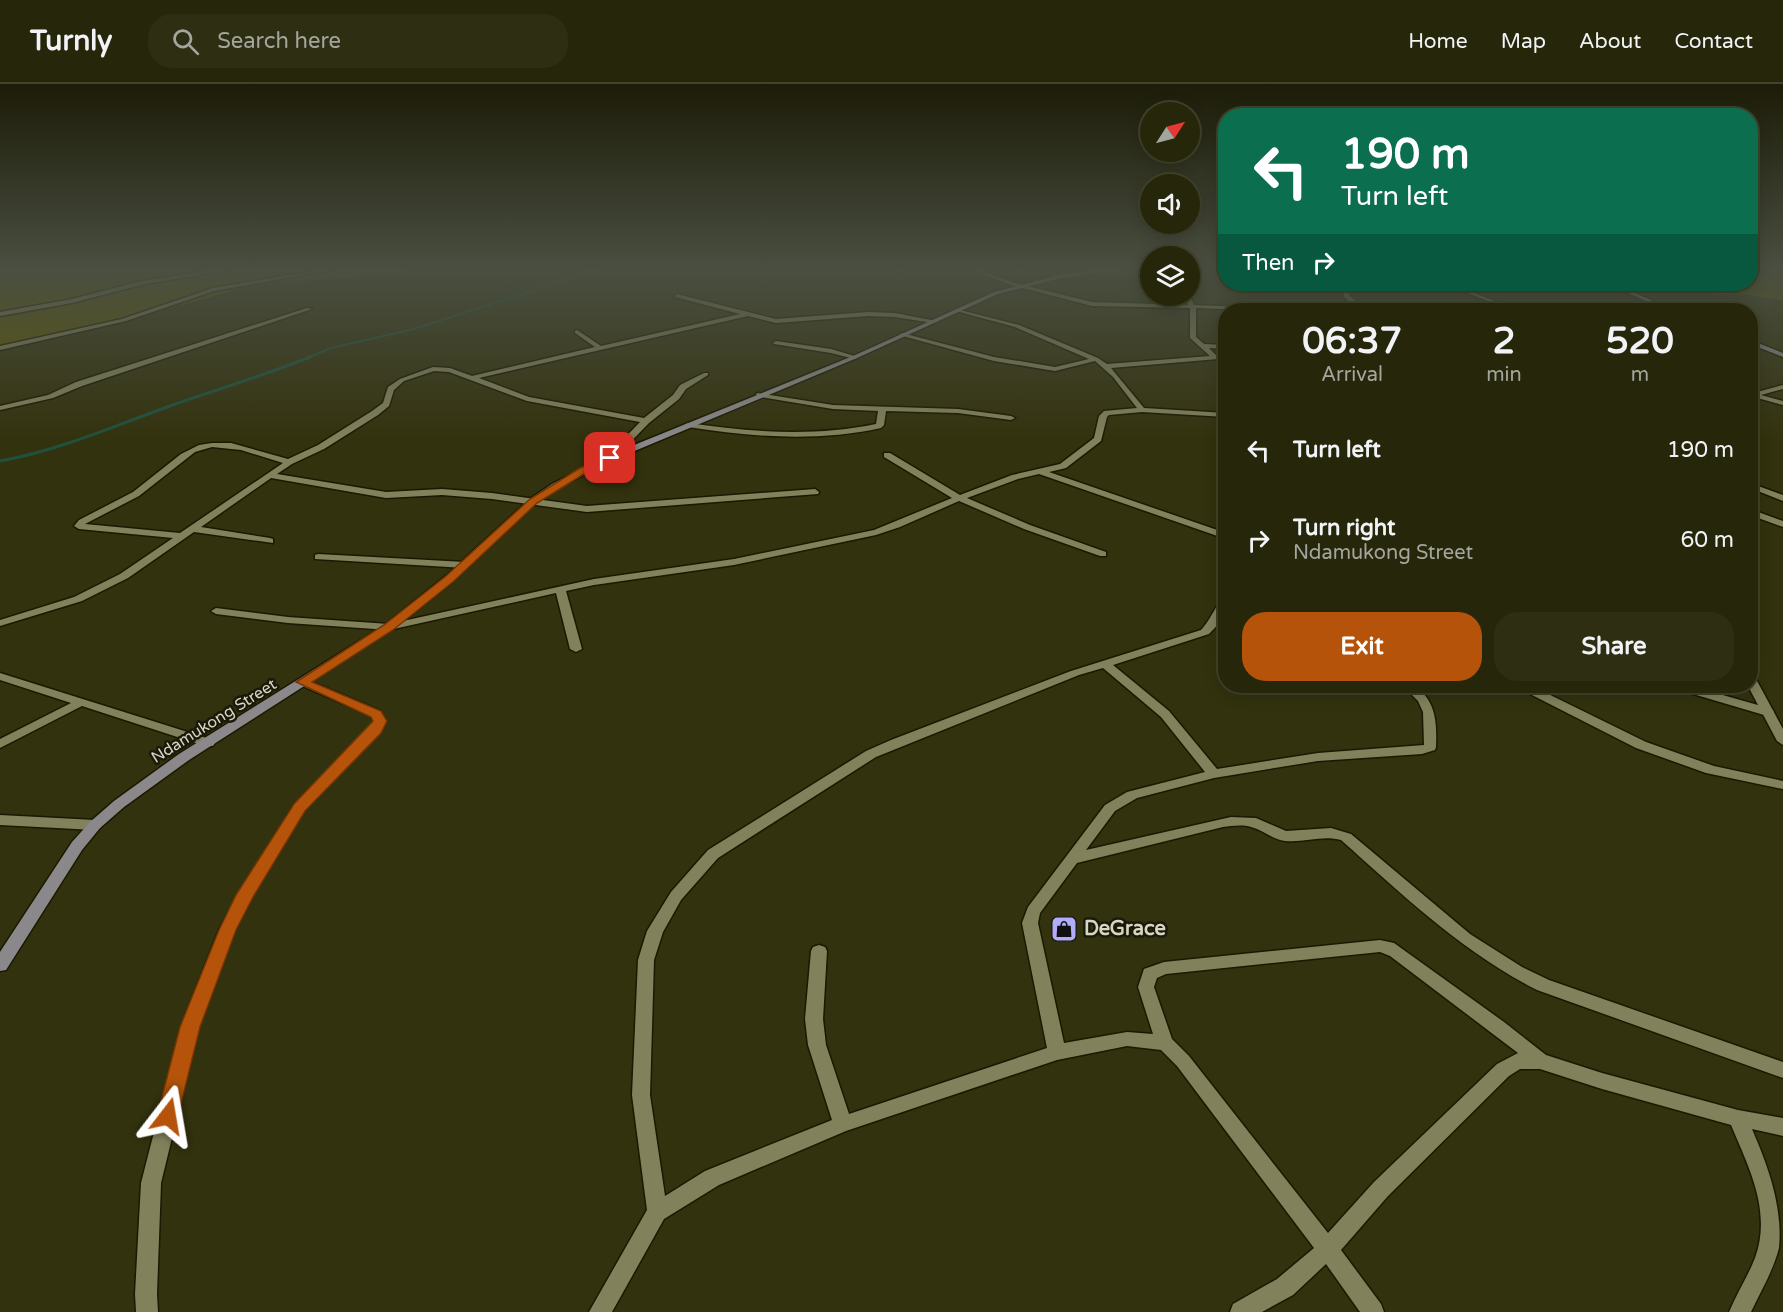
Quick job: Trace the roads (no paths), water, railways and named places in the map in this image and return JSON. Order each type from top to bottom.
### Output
[{"type":"main road","name":"Ndamukong Street","points":[[0,965],[77,846],[95,825],[139,787],[389,627],[465,565],[533,501],[583,470],[855,357],[923,325]]},
{"type":"main road","points":[[1758,345],[1783,355]]},
{"type":"street","points":[[0,348],[100,325]]},
{"type":"street","points":[[0,408],[53,396],[79,384],[259,325]]},
{"type":"street","points":[[472,378],[698,325]]},
{"type":"street","points":[[1014,325],[1096,359],[1107,366],[1142,410]]},
{"type":"street","points":[[1107,366],[1216,358],[1193,338],[1195,325]]},
{"type":"street","points":[[577,332],[600,348]]},
{"type":"street","points":[[902,335],[994,358],[1055,369],[1096,359]]},
{"type":"street","points":[[776,343],[855,357]]},
{"type":"street","points":[[1202,346],[1218,347]]},
{"type":"street","points":[[0,623],[78,599],[124,576],[289,462],[321,447],[375,413],[386,404],[391,389],[402,380],[442,368],[527,399],[646,421]]},
{"type":"street","points":[[610,458],[646,421],[676,397],[687,383],[706,374]]},
{"type":"street","points":[[1758,393],[1783,387]]},
{"type":"street","points":[[760,395],[808,404],[882,410],[958,411],[1011,418]]},
{"type":"street","points":[[1758,397],[1783,404]]},
{"type":"street","points":[[688,425],[754,433],[830,432],[878,426],[882,410]]},
{"type":"street","points":[[216,611],[288,620],[389,627],[638,574],[734,562],[876,532],[1015,477],[1063,466],[1098,439],[1103,416],[1107,413],[1142,410],[1218,415]]},
{"type":"street","points":[[182,536],[79,526],[143,489],[179,460],[204,446],[231,447],[266,454],[289,462]]},
{"type":"street","points":[[887,455],[959,498],[1019,524],[1103,554]]},
{"type":"street","points":[[1041,472],[1218,533]]},
{"type":"street","points":[[271,476],[386,495],[442,492],[533,501],[570,508],[604,509],[815,492]]},
{"type":"street","points":[[1758,487],[1783,498]]},
{"type":"street","points":[[1758,515],[1783,524]]},
{"type":"street","points":[[195,529],[270,541]]},
{"type":"street","points":[[318,557],[465,565]]},
{"type":"street","points":[[560,589],[576,649]]},
{"type":"street","points":[[657,1212],[641,1095],[646,960],[655,931],[676,896],[721,849],[871,754],[1104,663],[1204,632],[1215,622],[1218,615]]},
{"type":"street","points":[[1104,663],[1165,714],[1214,774]]},
{"type":"street","points":[[0,676],[209,742]]},
{"type":"street","points":[[147,1312],[151,1183],[190,1027],[227,930],[256,875],[299,808],[376,729],[380,721],[376,714],[302,682]]},
{"type":"street","points":[[1057,1052],[1030,923],[1033,912],[1110,808],[1121,800],[1214,774],[1318,757],[1409,752],[1430,747],[1431,714],[1426,701],[1417,693]]},
{"type":"street","points":[[1538,693],[1641,745],[1711,770],[1783,785]]},
{"type":"street","points":[[1704,693],[1768,712]]},
{"type":"street","points":[[1758,693],[1783,741]]},
{"type":"street","points":[[0,744],[81,702]]},
{"type":"street","points":[[0,820],[95,825]]},
{"type":"street","points":[[1072,859],[1223,822],[1239,821],[1256,824],[1278,835],[1288,837],[1336,832],[1346,837],[1488,957],[1516,974],[1543,986],[1783,1070]]},
{"type":"street","points":[[1373,1312],[1183,1061],[1165,1043],[1146,987],[1150,974],[1164,968],[1388,947],[1498,1026],[1540,1061]]},
{"type":"street","points":[[819,951],[814,1019],[817,1045],[843,1124]]},
{"type":"street","points":[[600,1312],[657,1212],[712,1178],[843,1124],[1057,1052],[1127,1039],[1165,1043]]},
{"type":"street","points":[[1241,1312],[1286,1287],[1328,1250],[1381,1189],[1503,1070],[1517,1061],[1540,1061],[1602,1082],[1738,1119],[1783,1127]]},
{"type":"street","points":[[1738,1119],[1768,1197],[1772,1226],[1767,1252],[1740,1312]]},
{"type":"waterway","points":[[307,358],[331,348],[425,325]]},
{"type":"waterway","points":[[0,461],[63,445],[310,357]]},
{"type":"place","name":"DeGrace","points":[[1064,929]]}]
